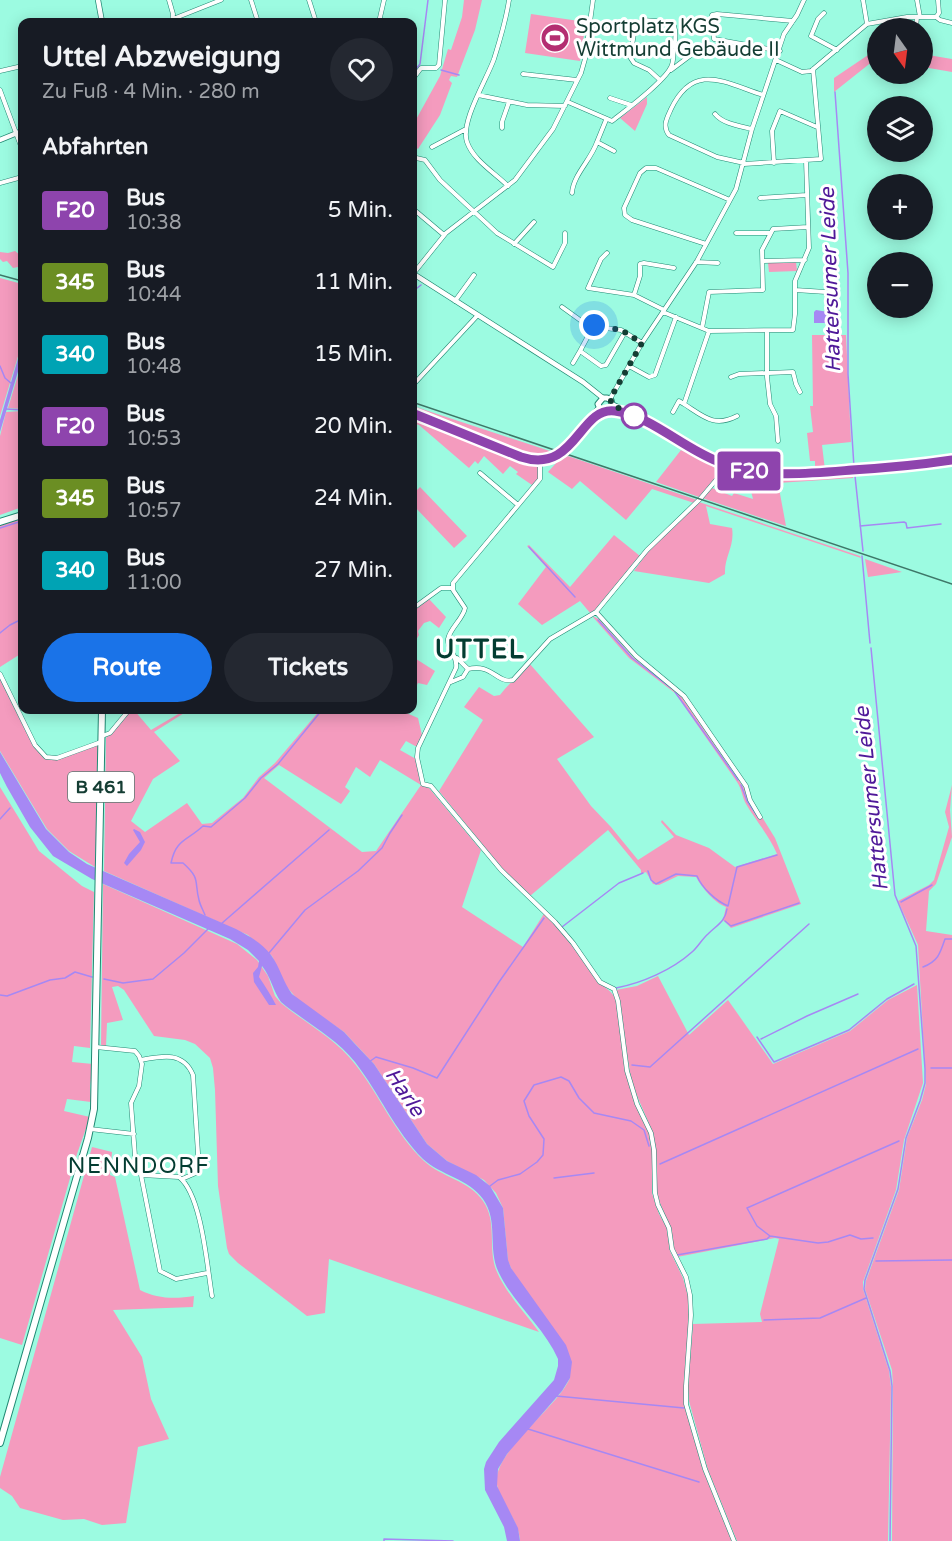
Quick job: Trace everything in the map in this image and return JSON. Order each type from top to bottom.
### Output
[{"type":"main road","points":[[417,415],[521,457],[540,460],[562,452],[592,420],[601,405],[610,399],[612,408]]},
{"type":"main road","points":[[601,405],[642,420],[699,454],[728,466],[762,473],[794,475],[952,460]]},
{"type":"main road","points":[[0,522],[18,516]]},
{"type":"main road","name":"B 461","points":[[0,1443],[90,1129],[94,1101],[102,714]]},
{"type":"street","points":[[98,0],[101,18]]},
{"type":"street","points":[[169,0],[172,18]]},
{"type":"street","points":[[180,18],[221,0]]},
{"type":"street","points":[[251,0],[257,18]]},
{"type":"street","points":[[309,0],[315,18]]},
{"type":"street","points":[[380,18],[384,0]]},
{"type":"street","points":[[417,73],[421,68],[436,68],[439,65],[445,0]]},
{"type":"street","points":[[508,186],[471,151],[467,144],[466,129],[493,62],[509,0]]},
{"type":"street","points":[[417,268],[444,236],[508,186],[525,169],[544,143],[566,104],[585,59],[593,0]]},
{"type":"street","points":[[610,399],[642,343],[696,262],[739,182],[752,129],[784,34],[804,0]]},
{"type":"street","points":[[776,60],[805,72],[813,69],[867,24],[863,0]]},
{"type":"street","points":[[917,0],[919,17]]},
{"type":"street","points":[[938,0],[938,19]]},
{"type":"street","points":[[824,13],[818,19],[811,36],[837,50]]},
{"type":"street","points":[[780,51],[714,39],[712,15],[793,21]]},
{"type":"street","points":[[912,18],[938,19],[952,23]]},
{"type":"street","points":[[660,80],[649,70],[634,63],[630,57],[635,28],[640,22],[648,20],[668,22],[674,26],[676,36],[672,66],[669,71]]},
{"type":"street","points":[[478,95],[538,106],[566,104],[612,121],[669,71],[699,49]]},
{"type":"street","points":[[0,71],[18,67]]},
{"type":"street","points":[[764,95],[713,79],[698,80],[678,96],[665,122],[665,128],[669,135],[717,157],[744,164],[819,160],[821,157],[813,69]]},
{"type":"street","points":[[523,74],[577,81]]},
{"type":"street","points":[[0,90],[1,99],[18,140]]},
{"type":"street","points":[[610,98],[631,105]]},
{"type":"street","points":[[502,128],[509,102]]},
{"type":"street","points":[[774,163],[772,131],[780,111],[818,127]]},
{"type":"street","points":[[715,114],[718,119],[752,129]]},
{"type":"street","points":[[572,193],[576,179],[584,168],[606,120]]},
{"type":"street","points":[[432,147],[466,129]]},
{"type":"street","points":[[0,140],[18,133]]},
{"type":"street","points":[[597,142],[614,151]]},
{"type":"street","points":[[417,158],[424,160],[441,180],[497,233],[553,267],[565,243],[565,232]]},
{"type":"street","points":[[607,253],[601,259],[588,288],[634,295],[663,311],[709,331],[793,330],[797,275],[809,248],[806,161]]},
{"type":"street","points":[[706,244],[632,220],[625,215],[624,208],[640,173],[646,168],[656,168],[730,200]]},
{"type":"street","points":[[0,183],[18,178]]},
{"type":"street","points":[[760,198],[807,195]]},
{"type":"street","points":[[417,212],[444,236]]},
{"type":"street","points":[[514,244],[534,222]]},
{"type":"street","points":[[702,328],[709,292],[763,290],[762,250],[774,228],[808,227]]},
{"type":"street","points":[[736,233],[770,233]]},
{"type":"street","points":[[763,261],[805,260]]},
{"type":"street","points":[[696,262],[718,263]]},
{"type":"street","points":[[634,295],[640,276],[640,264],[674,268]]},
{"type":"street","points":[[455,301],[474,275]]},
{"type":"street","points":[[417,276],[580,380],[592,390],[601,405]]},
{"type":"street","points":[[795,290],[826,291]]},
{"type":"street","points":[[562,307],[580,320],[621,330],[642,343]]},
{"type":"street","points":[[417,379],[477,315]]},
{"type":"street","points":[[629,366],[649,377],[655,375],[676,317]]},
{"type":"street","points":[[573,363],[594,325]]},
{"type":"street","points":[[684,404],[709,331]]},
{"type":"street","points":[[767,331],[769,400],[776,416],[778,441]]},
{"type":"street","points":[[580,351],[603,366],[606,365],[625,332]]},
{"type":"street","points":[[731,377],[739,374],[793,372],[800,392]]},
{"type":"street","points":[[673,412],[680,401],[711,421],[729,420],[737,416]]},
{"type":"street","points":[[452,588],[456,578],[540,479],[540,460]]},
{"type":"street","points":[[468,669],[483,667],[506,681],[513,681],[550,639],[596,612],[647,550],[699,499],[728,466]]},
{"type":"street","points":[[480,473],[518,505]]},
{"type":"street","points":[[417,605],[441,588],[452,588]]},
{"type":"street","points":[[452,588],[465,608],[448,639],[456,657],[468,669]]},
{"type":"street","points":[[596,612],[636,656],[684,696],[746,786],[751,802],[760,817]]},
{"type":"street","points":[[456,657],[456,668],[418,748],[417,757],[423,784],[430,786],[501,870],[555,922],[600,981],[614,989],[618,1000],[627,1071],[651,1133],[654,1150],[655,1193],[669,1228],[672,1249],[686,1277],[690,1295],[687,1404],[705,1470],[734,1541]]},
{"type":"street","points":[[450,682],[463,677],[468,669]]},
{"type":"street","points":[[0,674],[18,711]]},
{"type":"street","points":[[20,714],[42,754],[46,757],[57,758],[102,739],[126,714]]},
{"type":"street","points":[[96,1047],[135,1051],[141,1060],[139,1086],[131,1103],[136,1161],[141,1175],[160,1271],[176,1279],[207,1273]]},
{"type":"street","points":[[141,1060],[171,1057],[180,1059],[186,1062],[193,1075],[199,1169],[196,1173],[182,1179]]},
{"type":"street","points":[[90,1129],[134,1134]]},
{"type":"street","points":[[141,1175],[171,1176],[182,1179],[191,1190],[212,1296]]},
{"type":"shaded area","points":[[464,0],[482,0],[475,30],[457,77],[451,76],[449,80],[452,83],[440,115],[418,149],[417,118],[440,76],[448,49],[451,50],[462,17]]},
{"type":"shaded area","name":"Sportplatz KGS Wittmund Gebäude II","points":[[531,14],[586,22],[580,61],[525,53]]},
{"type":"shaded area","points":[[867,56],[867,66],[834,92],[834,78]]},
{"type":"shaded area","points":[[933,56],[952,59],[952,72],[933,69]]},
{"type":"shaded area","points":[[647,97],[647,104],[635,131],[620,118]]},
{"type":"shaded area","points":[[15,251],[18,254],[18,267],[13,268],[7,261],[3,262],[0,259],[0,252]]},
{"type":"shaded area","points":[[796,262],[797,271],[769,272],[768,263]]},
{"type":"shaded area","points":[[0,278],[18,283],[18,356],[0,416]]},
{"type":"shaded area","points":[[816,310],[828,312],[838,310],[840,323],[814,323]]},
{"type":"shaded area","points":[[812,335],[846,335],[851,442],[822,445],[825,470],[815,471],[815,461],[810,461],[807,433],[813,432],[810,406],[813,406]]},
{"type":"shaded area","points":[[18,359],[18,371],[0,432],[0,420]]},
{"type":"shaded area","points":[[18,375],[18,409],[8,408]]},
{"type":"shaded area","points":[[417,407],[556,453],[534,458],[517,454],[417,413]]},
{"type":"shaded area","points":[[18,411],[18,508],[0,515],[0,436],[6,412]]},
{"type":"shaded area","points":[[417,418],[533,463],[539,468],[538,479],[532,485],[516,474],[518,472],[510,466],[503,474],[484,456],[478,464],[475,461],[469,468],[419,425]]},
{"type":"shaded area","points":[[681,450],[724,469],[699,497],[656,482]]},
{"type":"shaded area","points":[[568,456],[697,500],[694,503],[652,489],[626,520],[580,481],[572,489],[548,472],[557,462]]},
{"type":"shaded area","points":[[747,475],[778,479],[853,476],[853,478],[778,483],[786,526],[702,498],[712,488],[732,496],[734,493],[753,499]]},
{"type":"shaded area","points":[[420,487],[467,536],[454,548],[417,509],[417,490]]},
{"type":"shaded area","points":[[699,502],[861,558],[706,506],[710,524],[732,528],[733,534],[725,574],[709,583],[634,571],[649,550]]},
{"type":"shaded area","points":[[18,519],[18,656],[0,667],[0,525]]},
{"type":"shaded area","points":[[614,535],[640,556],[591,614],[580,601],[542,625],[518,604],[546,567],[527,546],[529,545],[570,587]]},
{"type":"shaded area","points":[[865,559],[902,572],[868,577]]},
{"type":"shaded area","points":[[429,599],[446,617],[439,628],[430,621],[424,623],[418,631],[417,638],[417,608]]},
{"type":"shaded area","points":[[592,616],[599,619],[633,657],[682,697],[745,789],[760,819],[762,817],[775,838],[801,904],[731,928],[723,920],[726,907],[709,895],[696,877],[678,876],[659,885],[653,884],[646,872],[641,874],[641,870],[608,830],[530,896],[502,869],[439,791],[483,720],[464,707],[479,687],[494,696],[500,695],[529,663],[594,737],[557,759],[591,806],[638,860],[674,837],[661,822],[662,820],[676,835],[709,848],[735,867],[777,854],[746,804],[737,782],[675,693],[629,658]]},
{"type":"shaded area","points":[[417,660],[435,671],[427,685],[418,683],[417,685]]},
{"type":"shaded area","points":[[0,676],[34,745],[45,758],[57,760],[100,743],[95,867],[69,851],[47,829],[0,751]]},
{"type":"shaded area","points":[[128,714],[137,714],[151,730],[178,714],[183,714],[154,732],[180,761],[153,779],[131,821],[145,832],[187,803],[202,824],[212,823],[243,798],[259,777],[275,763],[317,714],[409,714],[418,718],[422,735],[417,747],[406,741],[400,750],[416,759],[421,785],[429,788],[481,850],[462,907],[523,947],[545,912],[597,979],[616,999],[625,1069],[635,1103],[649,1133],[652,1149],[652,1193],[659,1214],[667,1228],[670,1251],[683,1278],[688,1296],[685,1405],[703,1470],[732,1541],[520,1541],[517,1526],[499,1492],[498,1472],[514,1445],[563,1390],[570,1378],[508,1261],[503,1208],[496,1193],[484,1180],[447,1161],[427,1144],[374,1064],[344,1032],[298,1000],[286,986],[272,956],[248,935],[104,871],[106,738]],"holes":[[[380,760],[421,785],[376,851],[362,852],[264,778],[279,765],[341,804],[350,791],[345,787],[356,767],[370,777]]]},
{"type":"shaded area","points":[[0,752],[46,829],[69,852],[87,864],[236,929],[259,943],[274,960],[292,994],[344,1032],[374,1064],[427,1144],[447,1161],[476,1175],[490,1186],[503,1208],[508,1260],[511,1268],[566,1345],[572,1362],[570,1378],[562,1391],[507,1454],[498,1469],[497,1486],[518,1528],[520,1541],[507,1541],[504,1527],[485,1490],[484,1469],[499,1442],[554,1380],[558,1359],[545,1336],[499,1273],[494,1254],[491,1216],[483,1199],[470,1187],[423,1159],[404,1136],[355,1062],[329,1037],[281,1002],[262,966],[259,977],[276,1005],[269,1005],[254,982],[253,973],[259,961],[248,950],[230,939],[92,879],[53,856],[30,827],[7,787],[0,773]]},
{"type":"shaded area","points":[[952,785],[950,810],[952,837],[936,884],[929,891],[926,931],[952,935],[952,1541],[892,1541],[892,1370],[865,1289],[899,1190],[907,1138],[926,1084],[918,945],[898,901],[934,880],[949,827],[945,812]]},
{"type":"shaded area","points":[[0,787],[39,851],[82,886],[94,892],[90,1048],[74,1046],[72,1062],[93,1064],[90,1086],[91,1102],[67,1099],[64,1111],[90,1117],[77,1154],[22,1345],[0,1338]]},
{"type":"shaded area","points":[[134,829],[140,832],[145,842],[127,866],[124,863],[140,842]]},
{"type":"shaded area","points":[[103,884],[237,944],[257,960],[268,976],[275,996],[347,1055],[372,1088],[404,1139],[424,1161],[471,1189],[483,1201],[490,1218],[494,1263],[497,1272],[539,1332],[329,1259],[325,1313],[307,1316],[229,1254],[218,1186],[215,1090],[210,1058],[195,1044],[185,1040],[154,1036],[124,990],[118,986],[112,987],[123,1020],[107,1023],[106,1046],[101,1046]]},
{"type":"shaded area","points":[[658,976],[689,1035],[728,1000],[773,1064],[850,1031],[888,1000],[917,985],[923,1083],[904,1140],[896,1190],[863,1282],[863,1289],[889,1371],[891,1387],[888,1541],[737,1541],[708,1470],[689,1401],[693,1324],[762,1322],[760,1314],[779,1239],[677,1257],[673,1249],[672,1233],[656,1193],[653,1133],[632,1084],[616,990],[637,986]]},
{"type":"shaded area","points":[[92,1147],[112,1152],[110,1175],[115,1177],[140,1290],[167,1298],[194,1296],[193,1307],[113,1310],[142,1357],[151,1399],[169,1439],[138,1447],[126,1523],[102,1525],[84,1519],[63,1520],[20,1508],[12,1496],[0,1488],[0,1477]]},
{"type":"waterway","points":[[417,68],[420,64],[428,0]]},
{"type":"waterway","points":[[441,70],[459,75]]},
{"type":"waterway","name":"Hattersumer Leide","points":[[835,92],[848,273],[848,374],[854,467]]},
{"type":"waterway","points":[[417,288],[421,285]]},
{"type":"waterway","points":[[0,366],[5,378],[12,384]]},
{"type":"waterway","points":[[6,409],[18,410]]},
{"type":"waterway","name":"Hattersumer Leide","points":[[855,476],[863,551]]},
{"type":"waterway","points":[[0,528],[18,522]]},
{"type":"waterway","points":[[860,526],[904,522],[907,528],[941,524]]},
{"type":"waterway","points":[[529,547],[575,597]]},
{"type":"waterway","name":"Hattersumer Leide","points":[[862,556],[870,643]]},
{"type":"waterway","points":[[598,620],[632,658],[671,688]]},
{"type":"waterway","points":[[0,633],[18,621]]},
{"type":"waterway","name":"Hattersumer Leide","points":[[871,648],[895,895],[916,946],[925,1069],[925,1083],[906,1138],[898,1189],[865,1280],[864,1289],[890,1371],[892,1386],[890,1541]]},
{"type":"waterway","points":[[675,692],[738,780]]},
{"type":"waterway","points":[[205,915],[199,902],[196,880],[192,873],[183,863],[171,863],[176,849],[203,826],[211,827],[245,798],[261,778],[278,764],[319,714]]},
{"type":"waterway","points":[[741,785],[747,801],[758,817]]},
{"type":"waterway","points":[[0,819],[10,808]]},
{"type":"waterway","points":[[269,953],[305,910],[358,871],[382,848],[402,815]]},
{"type":"waterway","points":[[221,924],[329,830]]},
{"type":"waterway","points":[[648,871],[651,880],[656,884],[676,874],[697,876],[710,894],[728,906],[737,867],[777,855]]},
{"type":"waterway","points":[[562,927],[619,883],[643,873]]},
{"type":"waterway","points":[[901,902],[932,885]]},
{"type":"waterway","points":[[725,921],[731,926],[799,903]]},
{"type":"waterway","points":[[616,988],[656,975],[684,959],[720,923],[727,909]]},
{"type":"waterway","name":"Harle","points":[[369,1062],[376,1057],[437,1078],[499,982],[544,918]]},
{"type":"waterway","points":[[632,1065],[650,1067],[809,924]]},
{"type":"waterway","points":[[104,979],[123,983],[153,979],[208,929]]},
{"type":"waterway","points":[[923,967],[938,956],[945,939],[952,939]]},
{"type":"waterway","points":[[0,995],[7,996],[50,980],[65,978],[75,972],[92,977]]},
{"type":"waterway","points":[[757,1037],[774,1062],[849,1030],[887,999],[914,984]]},
{"type":"waterway","points":[[761,1039],[858,994]]},
{"type":"waterway","points":[[660,1164],[918,1049]]},
{"type":"waterway","points":[[931,1068],[952,1068]]},
{"type":"waterway","points":[[490,1186],[498,1180],[520,1174],[543,1155],[544,1139],[529,1116],[524,1101],[534,1085],[561,1077],[569,1081],[579,1098],[594,1113],[631,1121],[644,1130],[649,1146]]},
{"type":"waterway","points":[[873,1238],[861,1239],[850,1235],[818,1243],[770,1236],[757,1226],[747,1208],[899,1141]]},
{"type":"waterway","points":[[554,1178],[594,1173]]},
{"type":"waterway","points":[[677,1255],[767,1239],[770,1236]]},
{"type":"waterway","points":[[876,1261],[952,1260]]},
{"type":"waterway","points":[[764,1320],[820,1318],[866,1298]]},
{"type":"waterway","points":[[556,1396],[684,1408]]},
{"type":"waterway","points":[[528,1429],[699,1482]]},
{"type":"waterway","points":[[384,1541],[384,1539],[453,1541]]},
{"type":"railway","points":[[0,275],[18,280]]},
{"type":"railway","points":[[417,404],[952,584]]},
{"type":"bus line","name":"F20","points":[[417,415],[533,460],[548,459],[559,454],[568,448],[592,420],[602,412],[611,410],[633,415],[699,454],[747,471],[775,475],[804,475],[952,460]]},
{"type":"place","name":"Sportplatz KGS Wittmund Gebäude II","points":[[555,38]]},
{"type":"district","name":"UTTEL","points":[[480,649]]},
{"type":"district","name":"NENNDORF","points":[[139,1165]]},
{"type":"route","points":[[594,325],[621,330],[642,343],[610,399],[613,405],[634,416]]}]
